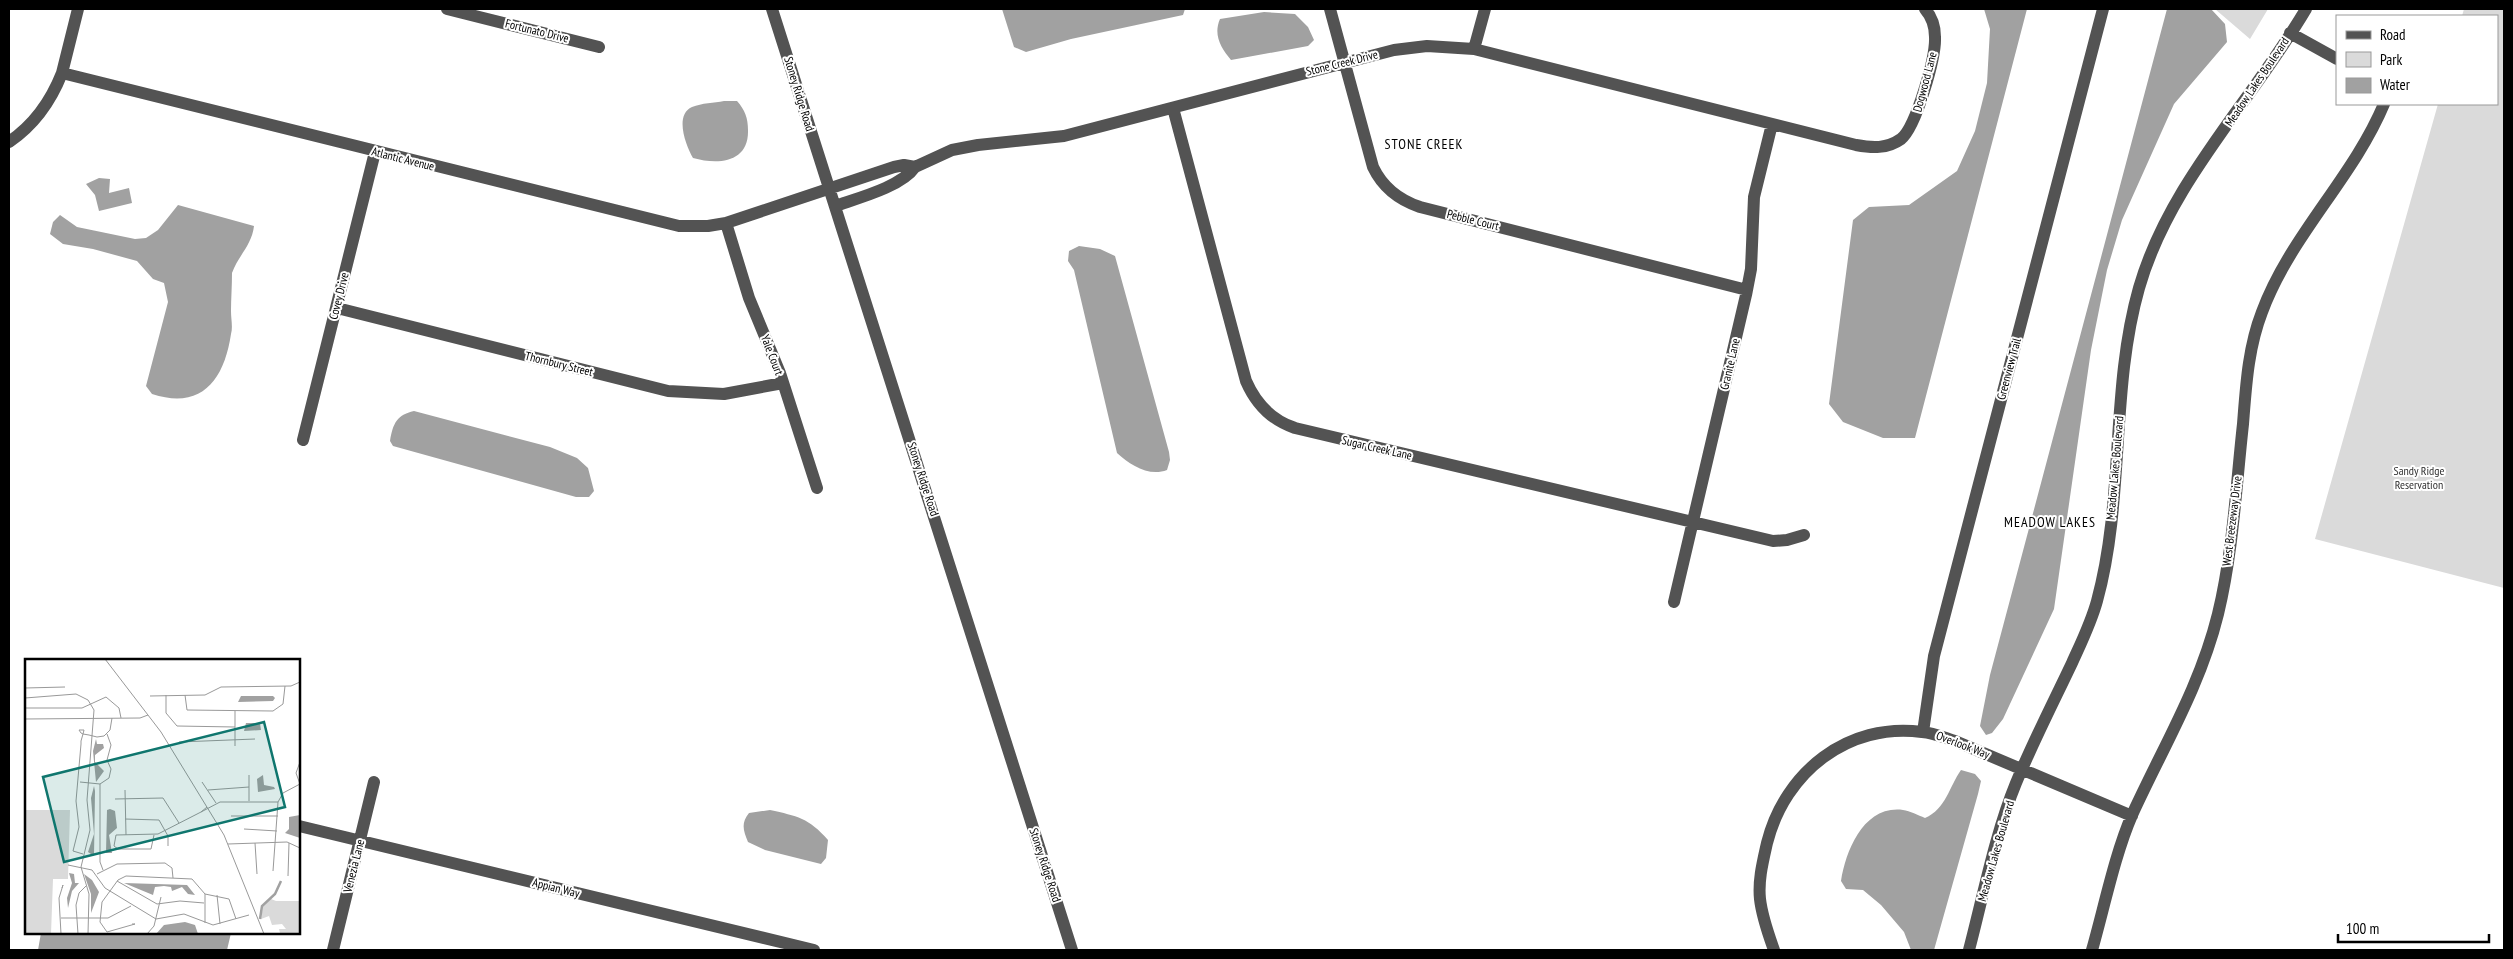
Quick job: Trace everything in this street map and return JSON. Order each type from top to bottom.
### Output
[{"type":"street","points":[[9,142],[29,126],[43,109],[62,73],[78,9]]},
{"type":"street","name":"Fortunato Drive","points":[[447,9],[599,47]]},
{"type":"street","name":"Stoney Ridge Road","points":[[772,9],[1072,950]]},
{"type":"street","name":"Pebble Court","points":[[1330,9],[1346,62],[1373,167],[1387,188],[1402,200],[1430,209],[1747,290]]},
{"type":"street","points":[[1474,49],[1485,9]]},
{"type":"street","name":"Dogwood Lane","points":[[1772,124],[1868,147],[1885,146],[1901,138],[1916,117],[1934,48],[1934,28],[1925,9]]},
{"type":"street","name":"Greenview Trail","points":[[1923,732],[1931,666],[2103,9]]},
{"type":"street","name":"Meadow Lakes Boulevard","points":[[1969,950],[2009,804],[2022,769],[2083,638],[2097,601],[2109,534],[2128,343],[2136,301],[2145,269],[2159,235],[2181,195],[2306,9]]},
{"type":"street","points":[[2290,33],[2336,58]]},
{"type":"street","name":"Stone Creek Drive","points":[[835,206],[875,192],[905,178],[915,167],[952,150],[978,145],[1064,136],[1413,46],[1452,46],[1474,49],[1772,124]]},
{"type":"street","name":"Atlantic Avenue","points":[[62,73],[669,225],[697,227],[726,223],[829,189]]},
{"type":"street","name":"West Breezeway Drive","points":[[2092,950],[2132,816],[2188,701],[2218,616],[2230,546],[2250,356],[2261,313],[2281,270],[2368,138],[2384,105]]},
{"type":"street","name":"Sugar Creek Lane","points":[[1173,108],[1243,373],[1255,399],[1272,416],[1295,428],[1773,542],[1804,535]]},
{"type":"street","name":"Granite Lane","points":[[1674,602],[1747,290],[1751,269],[1754,197],[1772,124]]},
{"type":"street","name":"Covey Drive","points":[[303,440],[376,152]]},
{"type":"street","name":"Stone Creek Drive","points":[[829,189],[904,165],[915,167]]},
{"type":"street","name":"Yale Court","points":[[726,223],[749,298],[783,383],[817,488]]},
{"type":"street","name":"Thornbury Street","points":[[336,308],[668,391],[724,394],[762,389],[783,383]]},
{"type":"street","name":"Overlook Way","points":[[1774,950],[1763,915],[1760,889],[1761,869],[1773,822],[1787,794],[1812,765],[1842,745],[1880,733],[1923,732],[1955,741],[2132,816]]},
{"type":"street","name":"Venezia Lane","points":[[333,950],[374,782]]},
{"type":"street","name":"Appian Way","points":[[300,826],[779,946],[814,950]]},
{"type":"green space","points":[[2215,9],[2268,9],[2250,39]]},
{"type":"green space","name":"Sandy Ridge Reservation","points":[[2464,9],[2504,9],[2504,588],[2315,539],[2438,105],[2498,105],[2498,15],[2462,15]]},
{"type":"water","points":[[1002,9],[1185,9],[1183,15],[1071,39],[1026,52],[1014,47]]},
{"type":"water","points":[[1984,9],[2027,9],[1915,438],[1883,438],[1843,422],[1829,404],[1853,220],[1869,207],[1909,205],[1957,171],[1975,131],[1987,83],[1990,29]]},
{"type":"water","points":[[2167,9],[2211,9],[2225,24],[2227,42],[2174,104],[2122,220],[2107,270],[2091,350],[2054,609],[2003,719],[1992,733],[1986,735],[1980,726],[1990,675]]},
{"type":"water","points":[[1264,12],[1295,14],[1308,27],[1314,40],[1308,46],[1231,60],[1219,41],[1217,30],[1220,19]]},
{"type":"water","points":[[724,101],[737,101],[745,114],[748,130],[747,141],[743,149],[738,155],[722,161],[693,158],[683,131],[684,117],[687,111],[692,107]]},
{"type":"water","points":[[99,178],[110,179],[109,193],[129,188],[132,203],[99,211],[95,195],[86,184]]},
{"type":"water","points":[[178,205],[254,226],[251,239],[232,273],[232,331],[223,365],[216,378],[207,388],[197,394],[184,398],[169,398],[152,394],[146,386],[168,302],[164,283],[153,279],[137,261],[93,249],[63,244],[50,234],[53,222],[60,215],[77,227],[135,239],[146,238],[158,230]]},
{"type":"water","points":[[1079,246],[1100,249],[1115,256],[1169,452],[1170,460],[1167,470],[1153,472],[1140,469],[1117,453],[1074,270],[1068,261],[1069,251]]},
{"type":"water","points":[[414,411],[550,447],[577,458],[588,468],[594,491],[589,497],[576,497],[393,446],[390,441],[394,425],[404,415]]},
{"type":"water","points":[[1961,770],[1975,774],[1981,781],[1978,794],[1934,950],[1911,950],[1904,932],[1881,905],[1863,890],[1846,889],[1841,881],[1847,856],[1859,832],[1878,815],[1889,810],[1903,810],[1925,818],[1932,814],[1946,797]]},
{"type":"water","points":[[770,810],[788,814],[808,822],[828,840],[826,858],[821,864],[765,850],[748,842],[744,827],[746,817],[749,813]]},
{"type":"water","points":[[41,934],[231,934],[227,950],[38,950]]},
{"type":"district","name":"STONE CREEK","points":[[1424,144]]},
{"type":"district","name":"MEADOW LAKES","points":[[2050,522]]}]
